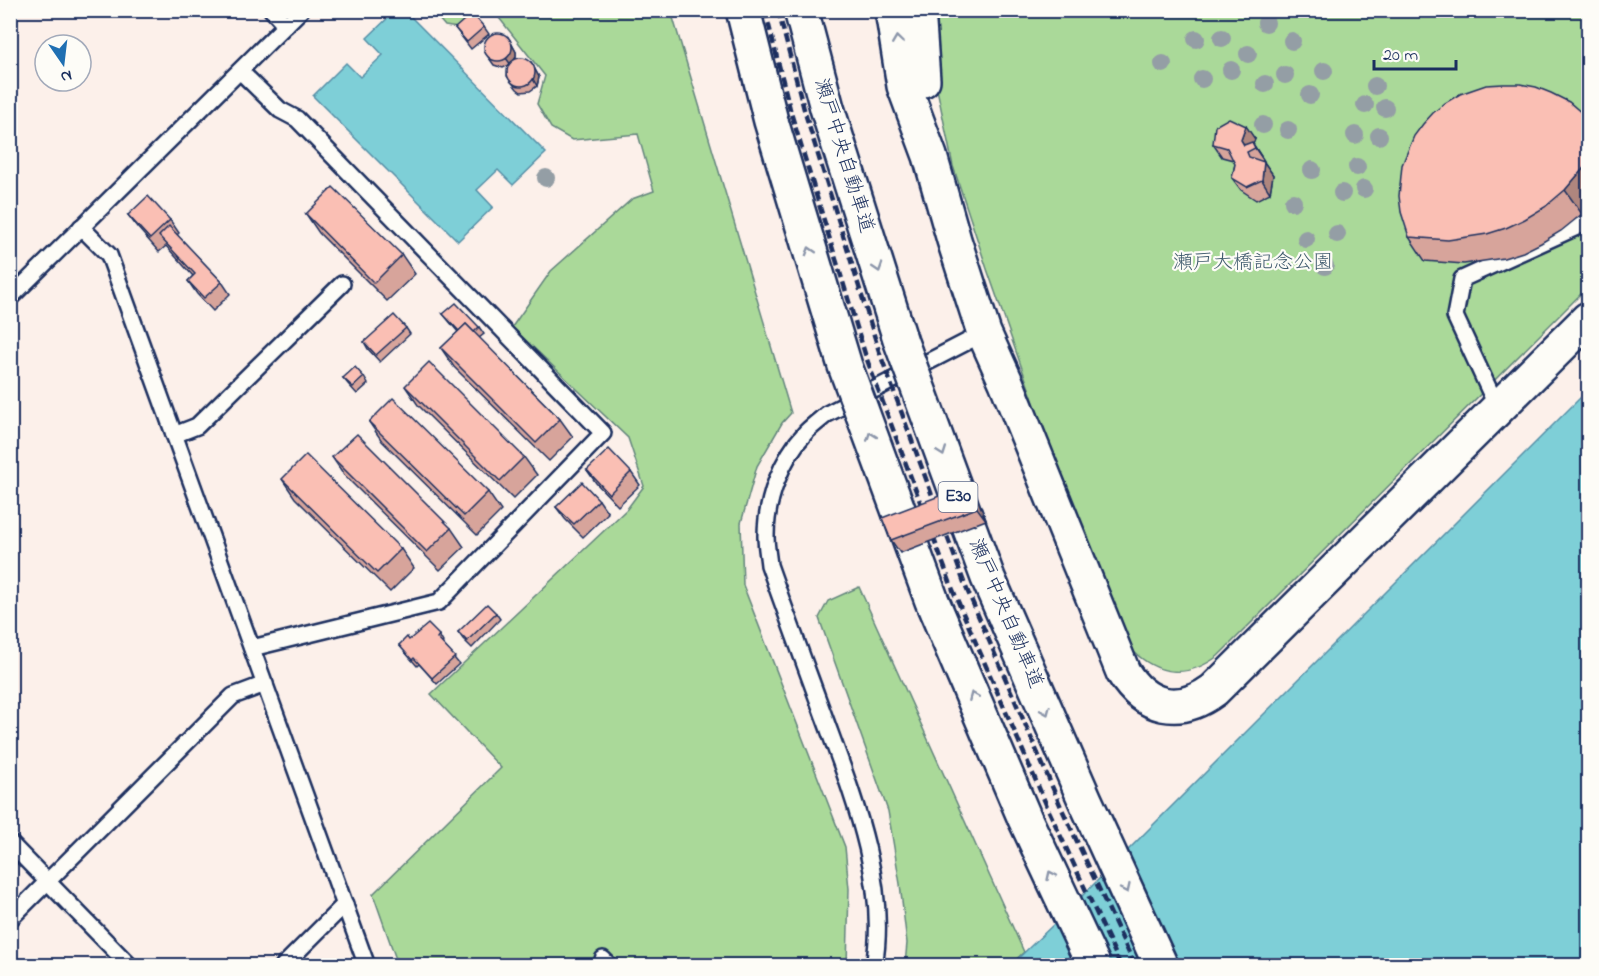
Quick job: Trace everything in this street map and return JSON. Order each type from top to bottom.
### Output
[{"type":"main road","points":[[743,10],[771,121],[845,366],[932,601],[1025,819],[1094,966]]},
{"type":"main road","name":"瀬戸中央自動車道","points":[[801,10],[827,108],[902,342],[988,578],[1084,800],[1161,966]]},
{"type":"main road","points":[[892,10],[904,86],[930,156],[984,333],[1123,672],[1131,685],[1142,695],[1155,701],[1169,705],[1182,705],[1196,701],[1214,690],[1588,319]]},
{"type":"main road","points":[[918,10],[930,156]]},
{"type":"lane","points":[[272,10],[286,25]]},
{"type":"lane","points":[[10,298],[301,10]]},
{"type":"lane","points":[[240,71],[280,110],[297,119],[603,433],[439,602],[252,648]]},
{"type":"lane","points":[[1498,409],[1455,315],[1462,279],[1588,222]]},
{"type":"lane","points":[[81,227],[109,255],[367,966]]},
{"type":"lane","points":[[174,435],[197,426],[342,284]]},
{"type":"lane","points":[[874,966],[877,913],[870,860],[856,804],[768,565],[766,535],[771,498],[779,474],[790,454],[805,433],[827,414],[984,333]]},
{"type":"lane","points":[[10,918],[233,696],[265,684]]},
{"type":"lane","points":[[10,843],[130,966]]},
{"type":"lane","points":[[283,966],[345,904]]},
{"type":"green space","points":[[432,11],[671,11],[791,413],[782,423],[757,466],[741,523],[743,585],[845,847],[849,889],[847,965],[398,965],[373,894],[501,768],[431,694],[627,509],[644,486],[628,438],[512,327],[551,271],[632,199],[654,191],[638,134],[572,140],[551,128],[537,104],[545,76],[496,14],[474,17],[458,28],[445,26]]},
{"type":"green space","name":"瀬戸大橋記念公園","points":[[932,11],[1588,11],[1588,287],[1218,656],[1184,671],[1162,669],[1140,657],[1130,648],[1056,465],[987,269],[953,166],[937,89]]},
{"type":"green space","points":[[859,587],[1024,952],[1010,965],[905,965],[907,943],[888,811],[819,618],[828,601]]},
{"type":"water","points":[[396,10],[405,11],[546,153],[513,185],[498,170],[477,190],[493,207],[458,241],[313,96],[346,63],[360,77],[383,55],[367,38]]},
{"type":"water","points":[[1588,390],[1588,965],[1010,966],[1054,924]]},
{"type":"building","points":[[472,13],[484,27],[467,42],[455,28]]},
{"type":"building","points":[[498,33],[508,37],[512,47],[508,57],[498,61],[488,57],[484,47],[488,37]]},
{"type":"building","points":[[521,58],[531,62],[535,72],[531,82],[521,86],[511,82],[507,72],[511,62]]},
{"type":"building","points":[[1486,85],[1536,87],[1569,102],[1584,115],[1588,121],[1588,163],[1565,190],[1545,207],[1506,228],[1487,234],[1448,240],[1409,237],[1401,212],[1399,196],[1402,165],[1414,136],[1433,113],[1460,94]]},
{"type":"building","points":[[1229,118],[1246,126],[1241,140],[1244,145],[1252,142],[1255,148],[1247,152],[1249,157],[1264,162],[1262,180],[1247,187],[1232,178],[1235,164],[1227,148],[1213,144],[1215,126]]},
{"type":"building","points":[[333,187],[402,255],[374,283],[306,214]]},
{"type":"building","points":[[148,196],[170,220],[150,239],[128,215]]},
{"type":"building","points":[[169,226],[222,282],[204,298],[188,281],[195,274],[159,236]]},
{"type":"building","points":[[456,303],[479,327],[474,332],[466,324],[459,331],[443,314]]},
{"type":"building","points":[[394,315],[406,328],[376,355],[364,342]]},
{"type":"building","points":[[466,324],[560,419],[536,443],[441,348]]},
{"type":"building","points":[[429,362],[524,457],[500,481],[405,386]]},
{"type":"building","points":[[355,367],[364,377],[353,387],[343,378]]},
{"type":"building","points":[[393,398],[488,492],[464,516],[369,422]]},
{"type":"building","points":[[357,434],[451,528],[427,552],[332,457]]},
{"type":"building","points":[[609,449],[631,472],[609,494],[587,470]]},
{"type":"building","points":[[306,455],[401,549],[377,573],[282,479]]},
{"type":"building","points":[[582,482],[599,500],[574,524],[556,507]]},
{"type":"building","points":[[968,485],[977,508],[891,540],[882,518]]},
{"type":"building","points":[[487,604],[496,613],[467,641],[458,632]]},
{"type":"building","points":[[428,624],[439,635],[437,638],[455,657],[432,678],[399,645],[407,637],[409,640]]},
{"type":"railway","points":[[765,10],[791,113],[866,357],[953,590],[1049,811],[1121,966]]},
{"type":"railway","points":[[778,10],[805,113],[879,351],[965,585],[1061,807],[1135,966]]}]
